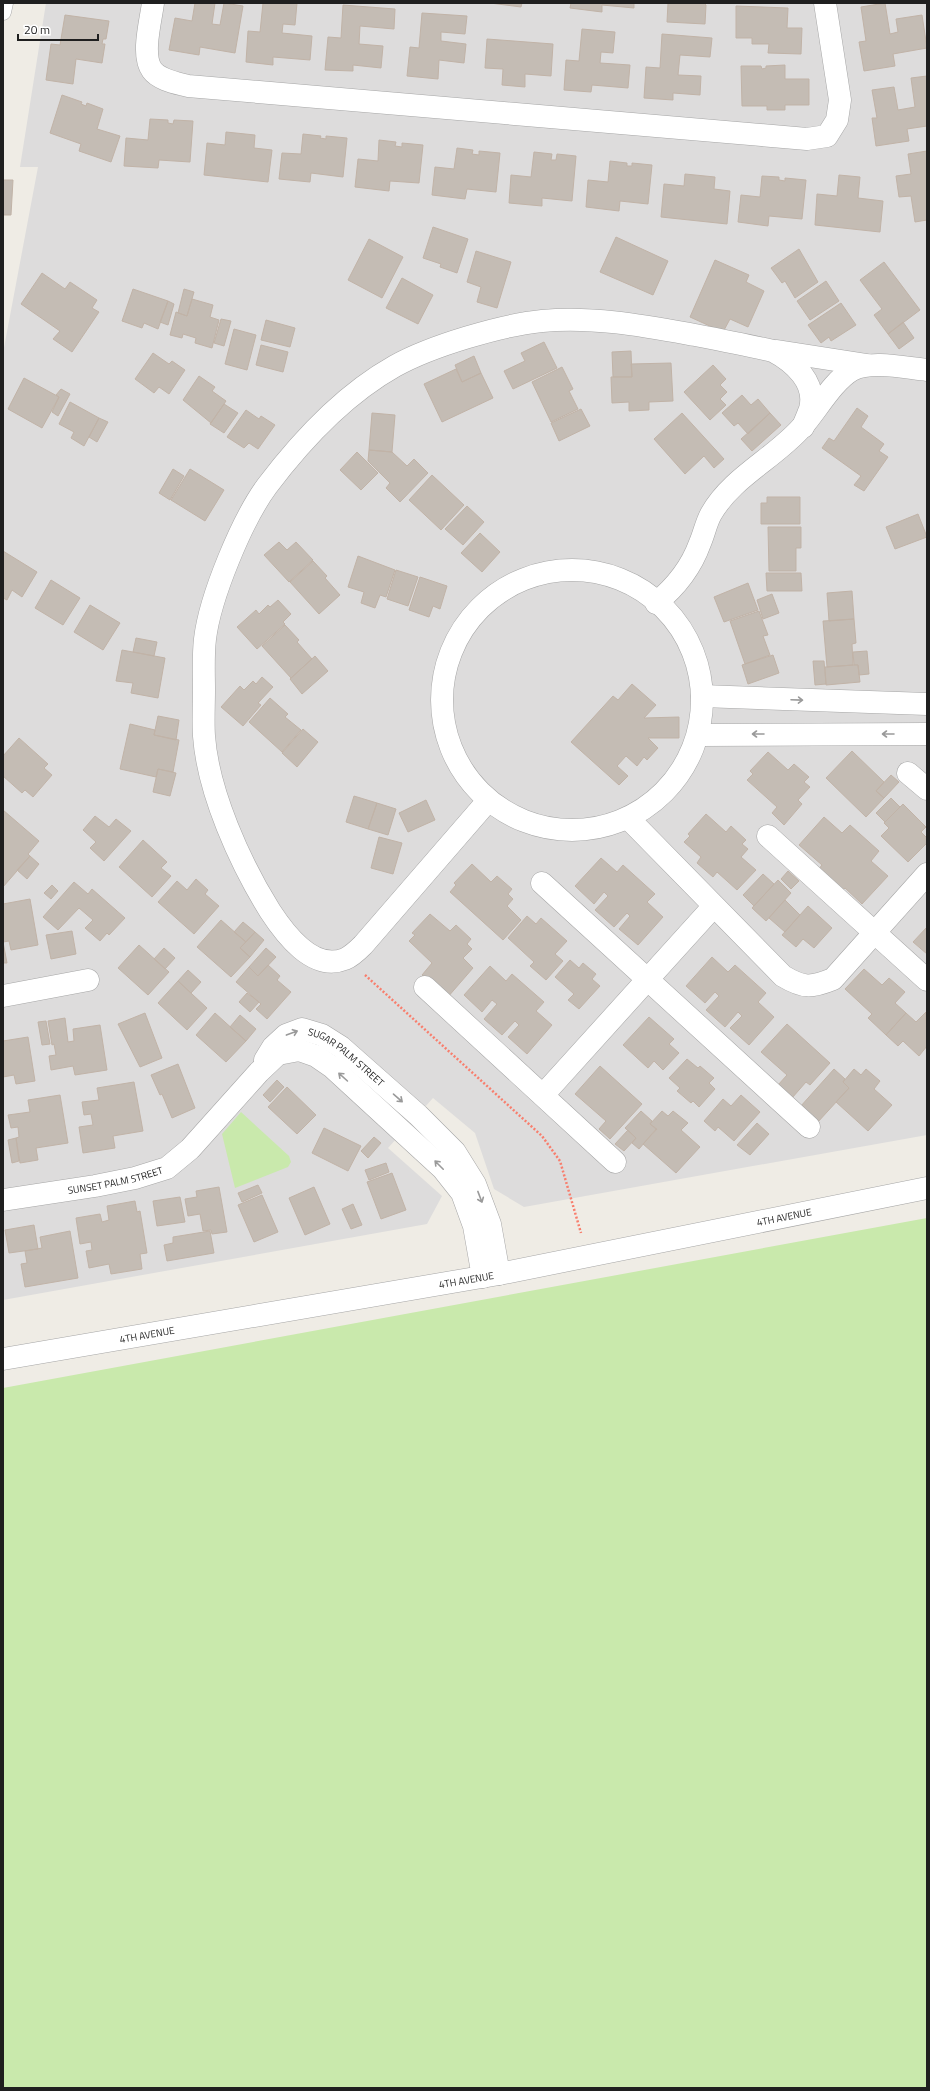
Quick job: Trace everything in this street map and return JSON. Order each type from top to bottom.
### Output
[{"type":"street","points":[[153,3],[147,55],[152,70],[167,80],[188,86],[807,139],[827,136],[837,120],[840,100],[825,3]]},
{"type":"street","points":[[486,803],[363,945],[347,958],[332,962],[313,958],[296,944],[271,912],[242,859],[214,788],[204,737],[205,638],[215,597],[239,535],[265,488],[307,439],[352,397],[395,366],[430,350],[505,328],[541,321],[575,320],[635,324],[773,351],[788,358],[798,367],[806,381],[811,394],[810,409],[803,426]]},
{"type":"street","points":[[759,348],[867,365],[927,370]]},
{"type":"street","points":[[656,602],[672,590],[690,568],[710,515],[725,495],[792,438],[840,380],[852,371],[867,365]]},
{"type":"street","points":[[552,571],[594,571],[633,585],[656,602],[667,610],[692,647],[702,690],[698,735],[680,774],[648,806],[628,818],[609,826],[565,831],[522,820],[486,803],[458,763],[444,724],[442,682],[454,642],[478,608],[512,583],[552,571]]},
{"type":"street","points":[[702,696],[927,704]]},
{"type":"street","points":[[698,735],[927,734]]},
{"type":"street","points":[[908,773],[927,789]]},
{"type":"street","points":[[628,818],[713,907],[782,976],[798,985],[816,986],[833,978],[927,874]]},
{"type":"street","points":[[768,836],[927,980]]},
{"type":"street","points":[[542,883],[809,1127]]},
{"type":"street","points":[[543,1095],[713,907]]},
{"type":"street","points":[[3,996],[88,980]]},
{"type":"street","points":[[426,987],[615,1162]]},
{"type":"street","name":"SUGAR PALM STREET","points":[[259,1072],[278,1054],[299,1050],[316,1056],[332,1067],[398,1126],[443,1169],[462,1193],[491,1276]]},
{"type":"street","name":"SUNSET PALM STREET","points":[[3,1200],[95,1186],[135,1178],[167,1168],[190,1149],[259,1072]]},
{"type":"street","name":"4TH AVENUE","points":[[3,1359],[491,1276],[927,1188]]},
{"type":"lane","points":[[3,12],[5,3]]},
{"type":"path","points":[[347,958],[542,1136],[560,1161],[587,1256]]},
{"type":"shaded area","points":[[46,3],[927,3],[927,1135],[524,1207],[494,1189],[475,1133],[433,1098],[388,1148],[442,1196],[427,1224],[3,1300],[3,353],[38,167],[20,167]]},
{"type":"green space","points":[[241,1112],[289,1156],[291,1162],[288,1167],[235,1188],[222,1134]]},
{"type":"green space","points":[[927,1218],[927,2088],[3,2088],[3,1388]]},
{"type":"building","points":[[195,3],[215,3],[212,24],[220,25],[224,3],[243,6],[235,53],[200,47],[199,55],[169,50],[175,18],[192,21]]},
{"type":"building","points":[[263,3],[297,3],[295,25],[283,24],[282,33],[312,36],[310,60],[273,57],[273,65],[246,62],[248,31],[260,32]]},
{"type":"building","points":[[490,3],[522,3],[521,7]]},
{"type":"building","points":[[571,3],[634,3],[634,8],[602,5],[602,12],[570,8]]},
{"type":"building","points":[[668,3],[704,3],[706,5],[705,24],[667,22]]},
{"type":"building","points":[[885,3],[890,34],[898,32],[896,19],[922,15],[927,48],[893,54],[895,66],[864,71],[859,42],[866,41],[861,7]]},
{"type":"building","points":[[343,5],[395,9],[394,29],[360,26],[359,44],[383,46],[381,68],[353,65],[353,71],[325,70],[328,37],[341,38]]},
{"type":"building","points":[[736,6],[788,8],[787,28],[802,28],[801,54],[768,53],[769,44],[752,44],[752,38],[736,38]]},
{"type":"building","points":[[422,13],[467,16],[465,34],[441,32],[441,41],[466,44],[464,63],[439,60],[438,79],[407,76],[410,47],[419,48]]},
{"type":"building","points":[[65,15],[109,21],[106,39],[103,39],[102,44],[105,44],[102,63],[76,59],[73,84],[46,80],[51,44],[60,45]]},
{"type":"building","points":[[582,29],[615,32],[613,53],[601,52],[600,63],[630,65],[628,88],[592,85],[591,92],[564,90],[566,60],[579,61]]},
{"type":"building","points":[[662,34],[712,38],[710,57],[680,55],[678,75],[701,76],[700,95],[673,93],[673,100],[644,98],[646,67],[660,68]]},
{"type":"building","points":[[487,39],[553,44],[551,76],[525,74],[525,87],[502,85],[503,69],[485,68]]},
{"type":"building","points":[[785,65],[785,79],[809,79],[809,105],[785,105],[785,110],[767,110],[767,106],[742,106],[741,66],[761,66],[762,69],[766,68],[766,66]]},
{"type":"building","points":[[927,76],[927,126],[907,129],[909,141],[876,146],[872,118],[877,118],[872,90],[894,87],[898,110],[915,107],[911,78]]},
{"type":"building","points":[[62,95],[82,102],[81,104],[86,106],[87,103],[103,109],[97,129],[120,136],[111,162],[79,151],[81,144],[50,133]]},
{"type":"building","points":[[150,119],[168,120],[168,123],[173,124],[174,120],[193,121],[190,162],[159,160],[158,168],[124,166],[126,138],[148,140]]},
{"type":"building","points":[[226,132],[255,135],[254,148],[272,150],[268,182],[204,175],[207,143],[225,145]]},
{"type":"building","points":[[303,134],[321,136],[320,138],[326,139],[326,136],[347,138],[343,177],[311,173],[310,182],[279,179],[282,153],[301,154]]},
{"type":"building","points":[[379,140],[396,142],[395,146],[402,147],[402,143],[423,145],[419,183],[390,181],[389,191],[355,187],[358,159],[378,161]]},
{"type":"building","points":[[457,148],[473,150],[472,154],[479,155],[479,151],[500,153],[496,192],[467,189],[465,199],[432,195],[435,167],[454,169]]},
{"type":"building","points":[[927,151],[927,220],[915,222],[911,196],[899,197],[896,176],[911,174],[908,154]]},
{"type":"building","points":[[534,152],[552,154],[551,160],[556,160],[557,154],[576,156],[572,201],[542,198],[542,206],[509,203],[511,175],[531,177]]},
{"type":"building","points":[[610,161],[627,163],[627,166],[632,166],[632,163],[652,165],[648,204],[620,201],[619,211],[586,207],[588,180],[608,182]]},
{"type":"building","points":[[685,174],[715,177],[714,189],[730,191],[727,224],[661,217],[664,184],[684,186]]},
{"type":"building","points":[[839,175],[860,177],[858,198],[883,201],[880,232],[815,225],[817,194],[837,196]]},
{"type":"building","points":[[762,176],[779,177],[779,180],[785,181],[785,178],[806,180],[802,219],[769,216],[768,226],[738,222],[741,195],[760,197]]},
{"type":"building","points":[[3,180],[13,180],[11,215],[3,215]]},
{"type":"building","points":[[433,227],[468,239],[457,273],[440,267],[441,264],[423,258]]},
{"type":"building","points":[[616,237],[668,261],[653,295],[600,272]]},
{"type":"building","points":[[369,239],[403,257],[382,298],[348,280]]},
{"type":"building","points":[[799,249],[818,282],[795,298],[785,281],[782,283],[771,268]]},
{"type":"building","points":[[476,251],[511,262],[497,308],[477,302],[481,287],[467,282]]},
{"type":"building","points":[[715,260],[749,275],[746,282],[764,291],[748,327],[730,319],[723,332],[690,317]]},
{"type":"building","points":[[884,262],[920,310],[888,334],[874,315],[882,309],[860,280]]},
{"type":"building","points":[[42,273],[65,289],[70,282],[97,300],[92,308],[99,312],[72,352],[53,339],[60,331],[21,304]]},
{"type":"building","points":[[402,278],[433,295],[418,324],[386,308]]},
{"type":"building","points":[[826,281],[839,301],[810,320],[797,301]]},
{"type":"building","points":[[133,289],[168,301],[158,329],[144,323],[142,328],[122,321]]},
{"type":"building","points":[[184,289],[194,292],[187,316],[178,313]]},
{"type":"building","points":[[192,299],[213,305],[210,317],[219,320],[212,348],[195,343],[196,338],[183,334],[182,338],[170,335],[176,312],[187,316]]},
{"type":"building","points":[[168,301],[174,304],[168,325],[160,322]]},
{"type":"building","points":[[841,303],[856,325],[831,341],[829,337],[821,343],[808,325]]},
{"type":"building","points":[[221,319],[231,321],[224,346],[214,343]]},
{"type":"building","points":[[266,320],[295,328],[290,347],[261,340]]},
{"type":"building","points":[[903,322],[914,338],[899,349],[888,334]]},
{"type":"building","points":[[234,329],[256,335],[247,370],[225,364]]},
{"type":"building","points":[[544,342],[557,368],[513,389],[504,371],[525,361],[521,353]]},
{"type":"building","points":[[261,345],[288,352],[283,372],[256,365]]},
{"type":"building","points":[[631,351],[632,377],[613,377],[612,352]]},
{"type":"building","points":[[153,353],[169,364],[172,361],[185,370],[169,394],[159,387],[154,393],[135,379]]},
{"type":"building","points":[[474,356],[481,373],[462,382],[455,365]]},
{"type":"building","points":[[671,363],[673,401],[649,402],[649,410],[629,411],[629,402],[612,403],[611,377],[632,377],[631,364]]},
{"type":"building","points":[[713,365],[726,379],[720,385],[727,392],[720,399],[726,405],[710,420],[684,392]]},
{"type":"building","points":[[562,367],[573,389],[569,391],[578,409],[551,422],[532,382]]},
{"type":"building","points":[[456,369],[462,382],[481,373],[493,398],[442,422],[424,384]]},
{"type":"building","points":[[199,376],[215,387],[212,391],[226,401],[211,423],[183,400]]},
{"type":"building","points":[[24,378],[59,397],[42,428],[8,409]]},
{"type":"building","points":[[61,389],[70,394],[58,416],[52,412],[59,397],[56,395]]},
{"type":"building","points":[[742,395],[751,405],[758,399],[770,413],[748,434],[738,423],[734,426],[722,413]]},
{"type":"building","points":[[70,402],[99,418],[84,446],[71,438],[74,432],[59,424]]},
{"type":"building","points":[[224,404],[238,413],[224,433],[210,424]]},
{"type":"building","points":[[857,408],[868,416],[861,427],[884,444],[879,451],[888,457],[864,491],[854,485],[861,476],[822,448],[829,438],[834,441]]},
{"type":"building","points":[[581,409],[590,426],[559,441],[551,423]]},
{"type":"building","points":[[246,410],[259,419],[261,416],[275,425],[258,449],[249,443],[244,448],[227,437]]},
{"type":"building","points":[[372,413],[395,415],[392,452],[369,450]]},
{"type":"building","points":[[682,413],[724,459],[714,468],[704,456],[685,474],[654,439]]},
{"type":"building","points":[[770,413],[781,425],[752,451],[741,439]]},
{"type":"building","points":[[99,418],[108,422],[97,442],[89,437]]},
{"type":"building","points":[[369,450],[392,452],[407,466],[414,459],[428,473],[400,502],[386,488],[390,483],[368,461]]},
{"type":"building","points":[[357,452],[378,473],[361,490],[340,470]]},
{"type":"building","points":[[173,469],[184,476],[170,500],[159,493]]},
{"type":"building","points":[[190,469],[224,490],[205,521],[171,500]]},
{"type":"building","points":[[432,475],[464,505],[441,530],[409,500]]},
{"type":"building","points":[[767,497],[800,497],[800,524],[761,524],[761,503],[767,503]]},
{"type":"building","points":[[467,506],[484,522],[463,545],[445,529]]},
{"type":"building","points":[[918,514],[927,537],[895,549],[886,527]]},
{"type":"building","points":[[768,527],[801,527],[801,548],[796,548],[796,571],[769,571]]},
{"type":"building","points":[[480,533],[500,552],[482,572],[461,553]]},
{"type":"building","points":[[279,542],[287,550],[296,542],[313,560],[289,582],[264,555]]},
{"type":"building","points":[[3,551],[37,572],[22,597],[12,590],[7,600],[3,598]]},
{"type":"building","points":[[358,556],[395,570],[386,597],[380,595],[375,608],[361,603],[364,592],[348,587]]},
{"type":"building","points":[[313,561],[327,576],[325,578],[340,595],[319,614],[290,582]]},
{"type":"building","points":[[396,570],[418,577],[408,606],[387,599]]},
{"type":"building","points":[[766,573],[801,573],[802,591],[767,591]]},
{"type":"building","points":[[420,577],[447,586],[440,609],[433,606],[429,617],[409,610]]},
{"type":"building","points":[[51,580],[80,598],[63,625],[35,608]]},
{"type":"building","points":[[748,583],[758,610],[724,622],[714,597]]},
{"type":"building","points":[[852,591],[854,619],[829,621],[827,593]]},
{"type":"building","points":[[772,594],[779,613],[763,619],[757,600]]},
{"type":"building","points":[[278,600],[291,614],[283,622],[285,624],[257,649],[237,627],[256,610],[259,614],[268,605],[270,607]]},
{"type":"building","points":[[90,605],[120,623],[103,650],[74,632]]},
{"type":"building","points":[[759,611],[768,635],[763,636],[770,655],[745,664],[730,621]]},
{"type":"building","points":[[854,619],[856,643],[852,644],[853,665],[827,667],[823,621]]},
{"type":"building","points":[[285,625],[299,640],[297,642],[312,659],[291,678],[262,646]]},
{"type":"building","points":[[136,638],[157,642],[154,656],[133,652]]},
{"type":"building","points":[[122,650],[165,658],[158,698],[131,693],[133,683],[116,681]]},
{"type":"building","points":[[867,651],[869,674],[859,675],[858,665],[854,665],[853,652]]},
{"type":"building","points":[[773,655],[779,673],[748,684],[742,665]]},
{"type":"building","points":[[315,656],[328,671],[302,694],[290,679]]},
{"type":"building","points":[[813,661],[824,661],[826,684],[815,685]]},
{"type":"building","points":[[858,665],[860,682],[826,685],[825,667]]},
{"type":"building","points":[[262,677],[273,687],[258,703],[261,705],[243,726],[221,707],[240,686],[244,690],[253,681],[256,684]]},
{"type":"building","points":[[632,684],[656,705],[644,718],[679,717],[679,738],[648,738],[658,748],[647,760],[644,757],[637,766],[626,756],[617,766],[628,776],[619,785],[571,742],[613,696],[618,700]]},
{"type":"building","points":[[270,698],[288,714],[285,717],[301,730],[282,752],[249,722]]},
{"type":"building","points":[[158,716],[179,720],[176,740],[154,735]]},
{"type":"building","points":[[130,724],[155,730],[154,735],[179,740],[173,772],[158,769],[156,777],[120,769]]},
{"type":"building","points":[[303,729],[318,742],[297,767],[282,753]]},
{"type":"building","points":[[19,738],[48,764],[44,768],[52,775],[33,797],[25,790],[22,793],[3,776],[3,756]]},
{"type":"building","points":[[852,751],[884,782],[876,791],[884,798],[866,817],[826,778]]},
{"type":"building","points":[[768,752],[788,770],[794,764],[809,777],[804,782],[810,787],[798,800],[802,804],[784,825],[772,813],[777,807],[747,780],[753,774],[750,771]]},
{"type":"building","points":[[158,769],[176,773],[170,796],[153,792]]},
{"type":"building","points":[[891,775],[899,782],[884,798],[876,791]]},
{"type":"building","points":[[354,796],[377,803],[368,829],[346,822]]},
{"type":"building","points":[[891,798],[900,807],[885,822],[876,813]]},
{"type":"building","points":[[426,800],[435,820],[408,832],[399,813]]},
{"type":"building","points":[[377,803],[396,809],[388,835],[368,829]]},
{"type":"building","points":[[903,804],[926,827],[921,832],[927,838],[927,843],[908,862],[881,836],[889,828],[884,823]]},
{"type":"building","points":[[3,810],[39,841],[28,854],[30,856],[3,887]]},
{"type":"building","points":[[706,814],[726,832],[731,826],[746,840],[742,844],[748,849],[741,857],[756,870],[737,890],[717,872],[713,877],[697,863],[701,857],[684,842],[690,836],[688,834]]},
{"type":"building","points":[[95,816],[109,827],[116,819],[131,831],[104,861],[90,848],[96,842],[83,830]]},
{"type":"building","points":[[824,817],[842,833],[850,825],[879,851],[871,861],[888,876],[862,904],[845,888],[842,891],[818,870],[822,865],[799,845]]},
{"type":"building","points":[[379,837],[402,843],[393,874],[371,868]]},
{"type":"building","points":[[143,840],[167,862],[161,868],[171,876],[152,897],[119,867]]},
{"type":"building","points":[[30,856],[39,864],[27,879],[17,870]]},
{"type":"building","points":[[601,858],[617,872],[623,865],[655,894],[647,902],[663,917],[638,945],[619,929],[630,916],[627,913],[614,927],[595,910],[608,896],[604,892],[594,904],[575,886]]},
{"type":"building","points":[[472,864],[491,882],[497,876],[512,889],[508,894],[513,899],[507,906],[521,920],[503,940],[450,892],[456,885],[454,883]]},
{"type":"building","points":[[788,871],[799,881],[791,889],[781,879]]},
{"type":"building","points":[[763,874],[774,884],[754,906],[743,895]]},
{"type":"building","points":[[196,879],[208,890],[205,894],[219,906],[194,934],[158,902],[177,881],[187,890]]},
{"type":"building","points":[[778,880],[791,893],[766,921],[752,908]]},
{"type":"building","points":[[74,882],[88,894],[92,889],[125,918],[109,935],[107,933],[100,941],[85,928],[93,920],[79,908],[58,930],[43,917]]},
{"type":"building","points":[[52,885],[58,891],[51,899],[44,893]]},
{"type":"building","points":[[30,899],[38,945],[11,950],[9,941],[3,942],[3,904]]},
{"type":"building","points":[[785,900],[800,915],[785,932],[769,918]]},
{"type":"building","points":[[808,906],[832,928],[814,948],[803,939],[796,947],[782,935]]},
{"type":"building","points":[[430,914],[450,931],[456,925],[471,939],[467,944],[472,949],[463,958],[473,968],[447,998],[422,975],[432,963],[409,941],[415,935],[412,933]]},
{"type":"building","points":[[527,916],[536,924],[541,918],[567,941],[555,954],[563,961],[546,980],[530,966],[534,962],[508,938]]},
{"type":"building","points":[[221,920],[246,942],[240,948],[250,957],[231,977],[197,947]]},
{"type":"building","points":[[243,922],[255,932],[246,942],[234,932]]},
{"type":"building","points":[[927,927],[927,954],[913,942]]},
{"type":"building","points":[[72,931],[76,954],[51,959],[46,935]]},
{"type":"building","points":[[255,932],[264,940],[250,957],[240,948]]},
{"type":"building","points":[[3,942],[7,963],[3,963]]},
{"type":"building","points":[[139,945],[169,972],[148,995],[118,968]]},
{"type":"building","points":[[164,948],[175,958],[165,969],[154,959]]},
{"type":"building","points":[[266,948],[276,957],[258,976],[249,967]]},
{"type":"building","points":[[712,957],[728,972],[735,965],[766,993],[758,1002],[774,1017],[749,1045],[730,1028],[742,1016],[738,1012],[725,1027],[706,1010],[719,996],[715,992],[705,1003],[686,986]]},
{"type":"building","points":[[570,960],[579,968],[583,963],[596,974],[592,979],[600,986],[579,1009],[568,1000],[574,994],[555,977]]},
{"type":"building","points":[[268,965],[280,976],[277,980],[291,992],[267,1019],[256,1009],[261,1004],[236,982],[249,967],[258,976]]},
{"type":"building","points":[[490,966],[506,981],[512,974],[544,1002],[536,1011],[552,1025],[527,1054],[508,1037],[519,1025],[515,1021],[502,1035],[484,1019],[497,1004],[492,1000],[482,1012],[464,995]]},
{"type":"building","points":[[864,969],[882,985],[889,978],[905,992],[895,1003],[906,1013],[886,1035],[868,1018],[872,1014],[845,989]]},
{"type":"building","points":[[188,970],[201,982],[191,993],[178,981]]},
{"type":"building","points":[[178,981],[207,1008],[187,1030],[158,1003]]},
{"type":"building","points":[[247,993],[259,1002],[250,1012],[239,1002]]},
{"type":"building","points":[[926,1012],[927,1046],[919,1056],[903,1041],[898,1046],[886,1035],[906,1013],[916,1022]]},
{"type":"building","points":[[145,1013],[162,1058],[140,1067],[118,1024]]},
{"type":"building","points":[[215,1013],[246,1041],[226,1062],[196,1035]]},
{"type":"building","points":[[240,1015],[256,1029],[246,1041],[230,1027]]},
{"type":"building","points":[[649,1017],[674,1039],[669,1044],[679,1053],[663,1070],[654,1061],[648,1068],[623,1045]]},
{"type":"building","points":[[65,1018],[68,1042],[74,1041],[73,1029],[100,1025],[107,1070],[75,1075],[73,1066],[51,1070],[49,1056],[56,1055],[54,1044],[52,1045],[48,1021]]},
{"type":"building","points":[[46,1021],[50,1044],[42,1045],[38,1022]]},
{"type":"building","points":[[787,1024],[830,1063],[810,1085],[806,1082],[792,1098],[778,1085],[787,1075],[761,1052]]},
{"type":"building","points":[[28,1037],[35,1081],[16,1084],[14,1075],[3,1077],[3,1041]]},
{"type":"building","points":[[687,1059],[698,1068],[700,1066],[714,1078],[709,1083],[715,1089],[699,1107],[693,1101],[691,1103],[677,1091],[680,1088],[669,1078]]},
{"type":"building","points":[[178,1064],[195,1108],[172,1118],[162,1094],[160,1095],[151,1075]]},
{"type":"building","points":[[600,1066],[642,1104],[610,1139],[599,1129],[606,1121],[575,1094]]},
{"type":"building","points":[[834,1069],[845,1079],[843,1082],[849,1088],[817,1123],[800,1107]]},
{"type":"building","points":[[854,1069],[861,1075],[866,1069],[880,1081],[874,1089],[892,1105],[868,1131],[836,1102],[849,1088],[843,1082]]},
{"type":"building","points":[[277,1080],[284,1087],[270,1102],[263,1095]]},
{"type":"building","points":[[134,1082],[143,1131],[113,1136],[115,1148],[83,1153],[79,1127],[93,1125],[91,1114],[84,1115],[82,1102],[99,1100],[97,1088]]},
{"type":"building","points":[[287,1087],[316,1115],[297,1134],[268,1107]]},
{"type":"building","points":[[60,1095],[68,1143],[36,1148],[38,1160],[20,1163],[16,1138],[19,1137],[18,1127],[11,1128],[8,1115],[30,1112],[28,1100]]},
{"type":"building","points":[[741,1095],[760,1112],[734,1141],[718,1127],[715,1131],[704,1121],[723,1099],[731,1106]]},
{"type":"building","points":[[641,1111],[652,1121],[650,1124],[656,1129],[639,1149],[632,1143],[636,1138],[625,1128]]},
{"type":"building","points":[[662,1111],[668,1116],[673,1111],[688,1123],[681,1130],[700,1147],[676,1173],[643,1144],[657,1129],[650,1124]]},
{"type":"building","points":[[757,1123],[769,1134],[750,1155],[737,1145]]},
{"type":"building","points":[[324,1128],[361,1146],[348,1171],[312,1153]]},
{"type":"building","points":[[628,1130],[636,1138],[624,1151],[615,1144]]},
{"type":"building","points":[[374,1137],[381,1143],[368,1158],[361,1151]]},
{"type":"building","points":[[16,1138],[19,1161],[12,1163],[8,1140]]},
{"type":"building","points":[[386,1163],[389,1172],[369,1180],[365,1170]]},
{"type":"building","points":[[392,1173],[406,1210],[381,1219],[367,1182]]},
{"type":"building","points":[[258,1185],[262,1193],[242,1202],[238,1193]]},
{"type":"building","points":[[219,1187],[227,1232],[212,1234],[211,1230],[203,1231],[200,1214],[188,1216],[185,1199],[197,1197],[196,1191]]},
{"type":"building","points":[[314,1187],[330,1224],[305,1235],[289,1198]]},
{"type":"building","points":[[262,1195],[278,1232],[254,1242],[238,1205]]},
{"type":"building","points":[[180,1197],[185,1222],[157,1226],[153,1201]]},
{"type":"building","points":[[135,1201],[137,1212],[140,1211],[147,1253],[140,1254],[142,1269],[111,1274],[109,1264],[89,1268],[86,1251],[92,1250],[91,1242],[80,1244],[76,1218],[100,1214],[102,1222],[109,1220],[107,1206]]},
{"type":"building","points":[[353,1204],[362,1225],[351,1229],[342,1209]]},
{"type":"building","points":[[34,1225],[38,1249],[9,1253],[5,1230]]},
{"type":"building","points":[[70,1231],[78,1278],[25,1287],[21,1264],[27,1263],[25,1251],[42,1248],[40,1237]]},
{"type":"building","points":[[210,1231],[214,1253],[167,1261],[164,1245],[173,1243],[173,1237]]}]
